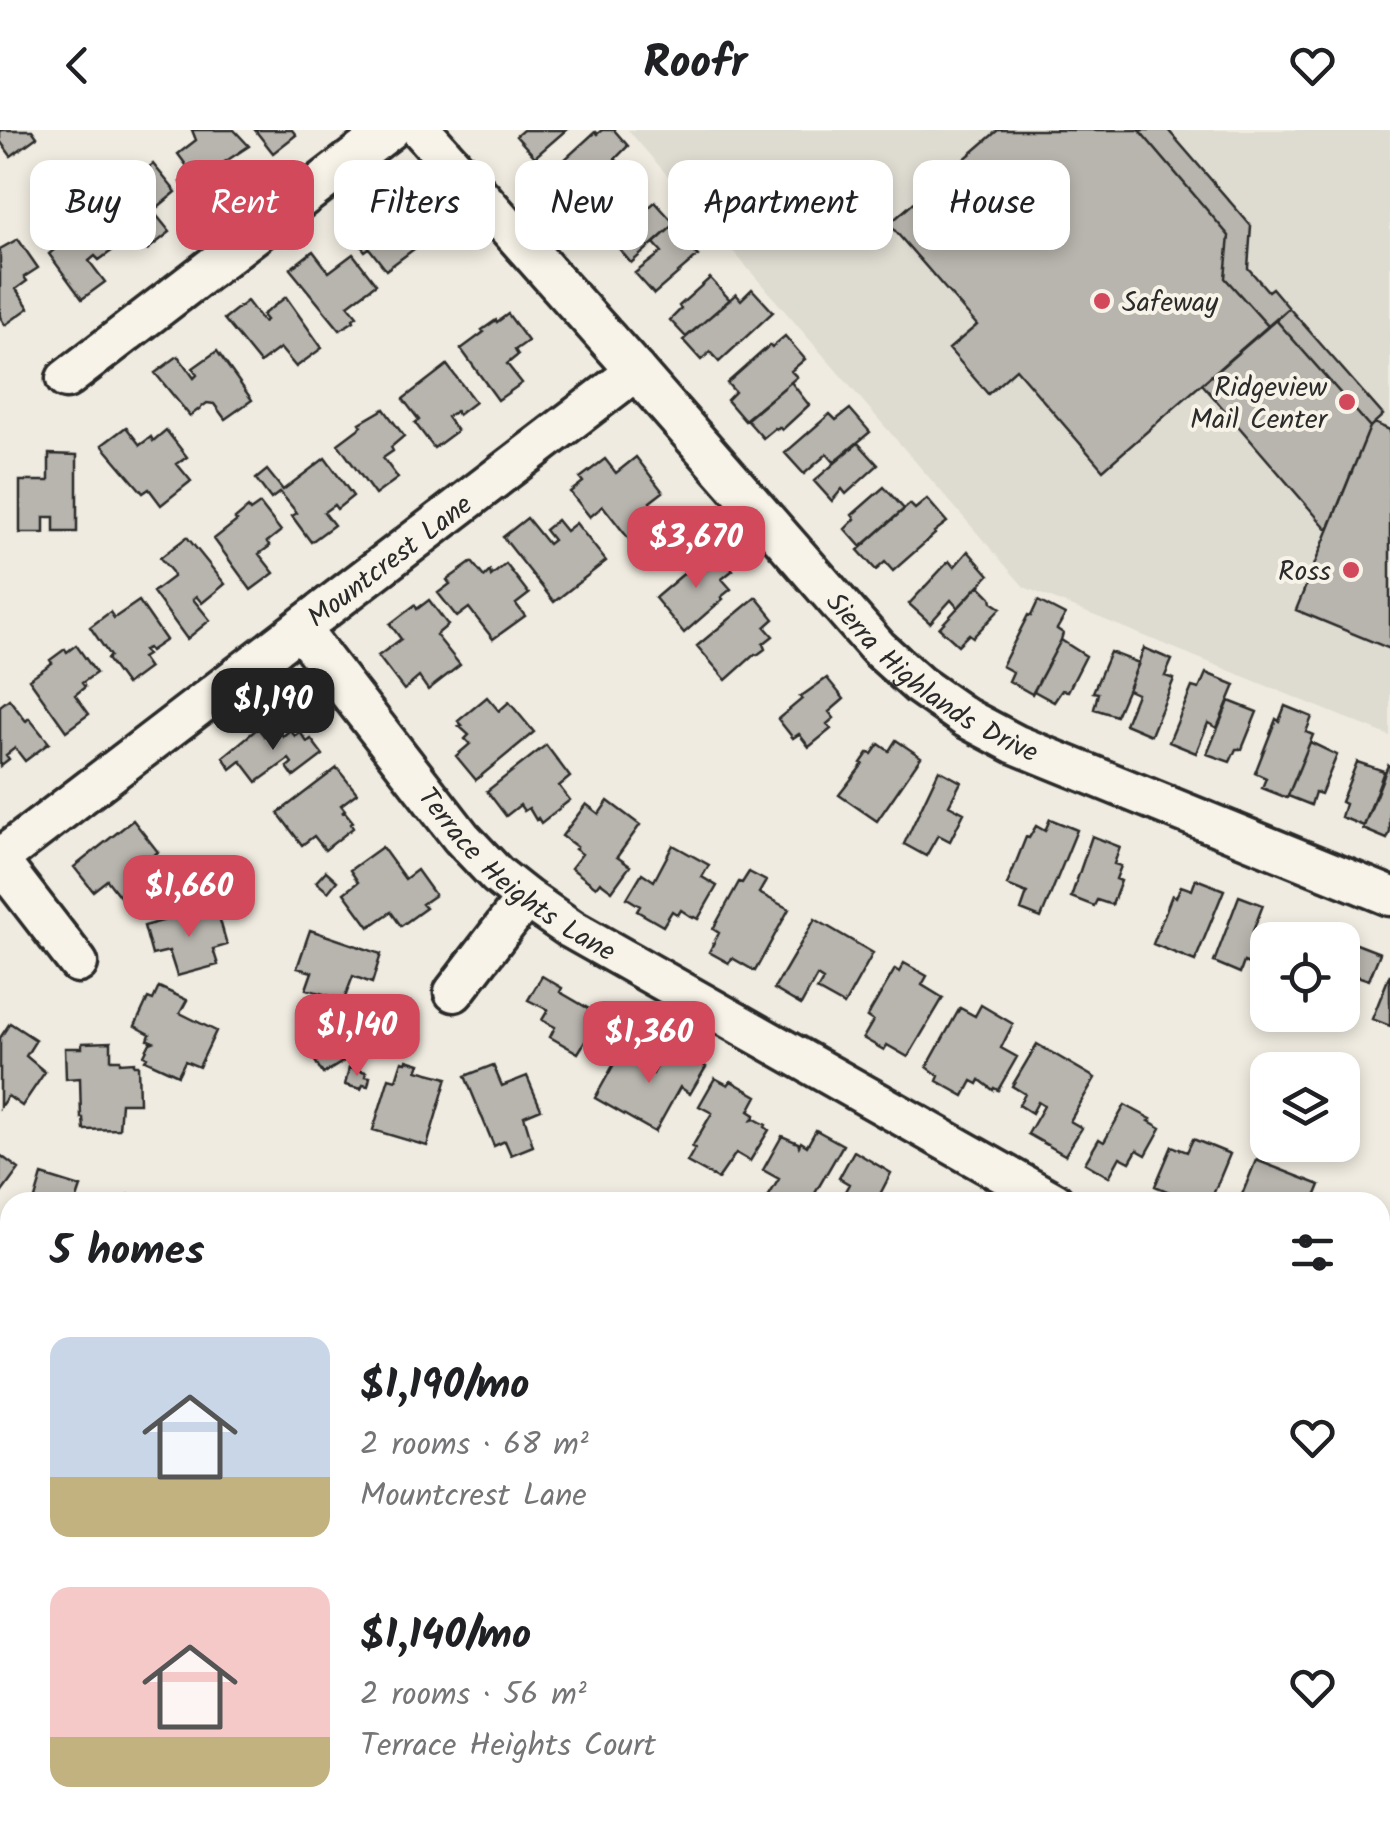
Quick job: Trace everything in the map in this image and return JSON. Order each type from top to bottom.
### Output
[{"type":"street","points":[[66,378],[390,130]]},
{"type":"street","name":"Sierra Highlands Drive","points":[[421,130],[878,648],[919,685],[966,718],[1014,744],[1390,896]]},
{"type":"street","name":"Mountcrest Lane","points":[[0,860],[636,372]]},
{"type":"street","name":"Terrace Heights Lane","points":[[300,628],[460,837],[526,898],[571,929],[1036,1192]]},
{"type":"street","points":[[0,860],[78,963]]},
{"type":"street","points":[[454,992],[526,898]]},
{"type":"shaded area","points":[[628,130],[1390,130],[1390,736],[1024,587],[732,250],[893,250],[893,160],[668,160],[668,176]]},
{"type":"building","points":[[0,130],[32,130],[37,137],[11,156],[0,141]]},
{"type":"building","points":[[192,130],[234,130],[249,146],[228,160],[182,160],[178,154],[196,140]]},
{"type":"building","points":[[255,130],[292,130],[296,135],[273,153]]},
{"type":"building","points":[[523,130],[566,130],[535,157],[516,136]]},
{"type":"building","points":[[614,130],[628,146],[616,160],[564,160],[595,132]]},
{"type":"building","name":"Safeway","points":[[998,130],[1139,130],[1229,236],[1225,278],[1268,326],[1103,470],[1016,369],[988,394],[949,349],[977,325],[893,229],[893,221],[913,203],[913,250],[1070,250],[1070,160],[963,160]]},
{"type":"building","points":[[1139,130],[1168,130],[1251,226],[1248,268],[1289,308],[1268,326],[1225,278],[1229,236]]},
{"type":"building","points":[[156,168],[176,192],[156,209]]},
{"type":"building","points":[[655,202],[668,216],[668,230],[648,248],[648,208]]},
{"type":"building","points":[[156,215],[170,232],[156,243]]},
{"type":"building","points":[[668,230],[668,250],[694,250],[698,256],[654,294],[635,273],[662,252],[654,243]]},
{"type":"building","points":[[18,239],[38,268],[24,277],[27,281],[16,289],[29,308],[5,325],[0,317],[0,249]]},
{"type":"building","points":[[54,250],[113,250],[99,260],[95,256],[89,261],[105,282],[82,299],[49,254]]},
{"type":"building","points":[[371,250],[413,250],[386,270]]},
{"type":"building","points":[[620,250],[646,250],[631,263]]},
{"type":"building","points":[[313,251],[329,272],[353,254],[376,284],[348,305],[357,316],[340,330],[290,269]]},
{"type":"building","points":[[710,278],[730,300],[686,337],[670,320],[681,309],[679,306]]},
{"type":"building","points":[[752,289],[773,312],[719,362],[710,352],[701,360],[683,340],[736,294],[741,300]]},
{"type":"building","points":[[286,297],[322,348],[296,367],[280,348],[260,363],[224,319],[247,301],[263,322],[266,320],[262,315]]},
{"type":"building","points":[[1289,308],[1383,415],[1370,427],[1276,320]]},
{"type":"building","points":[[508,314],[528,341],[515,350],[518,355],[507,364],[522,383],[498,400],[461,349]]},
{"type":"building","points":[[1276,320],[1370,427],[1328,530],[1202,384]]},
{"type":"building","points":[[785,336],[805,359],[791,371],[797,377],[745,421],[727,400],[735,392],[727,383]]},
{"type":"building","points":[[217,351],[252,400],[225,419],[214,404],[207,403],[190,416],[155,373],[178,356],[194,378],[197,375],[193,368]]},
{"type":"building","points":[[447,365],[475,402],[458,415],[456,411],[447,417],[457,431],[434,448],[403,399]]},
{"type":"building","points":[[791,382],[809,405],[782,430],[775,428],[763,438],[746,419]]},
{"type":"building","points":[[384,409],[404,436],[383,458],[398,478],[375,495],[338,444],[362,426],[360,423]]},
{"type":"building","points":[[850,409],[870,432],[834,462],[827,454],[804,474],[785,453],[830,414],[836,420]]},
{"type":"building","name":"Ross","points":[[1374,423],[1390,430],[1390,649],[1296,610]]},
{"type":"building","points":[[126,427],[140,445],[151,437],[153,441],[166,430],[187,457],[177,464],[191,481],[161,505],[149,489],[143,493],[102,445]]},
{"type":"building","points":[[858,443],[878,465],[846,494],[842,489],[832,501],[814,481]]},
{"type":"building","points":[[49,454],[77,455],[77,532],[54,532],[54,517],[44,517],[44,533],[20,533],[20,481],[49,481]]},
{"type":"building","points":[[636,457],[663,492],[650,502],[659,515],[645,526],[656,539],[639,552],[603,506],[590,517],[570,492],[583,482],[580,478],[605,459],[616,473]]},
{"type":"building","points":[[325,458],[353,496],[337,509],[334,505],[324,512],[334,525],[311,542],[292,516],[297,513],[280,492],[271,499],[256,479],[267,470],[283,490]]},
{"type":"building","points":[[884,487],[904,509],[861,547],[845,529],[855,519],[852,515]]},
{"type":"building","points":[[927,499],[947,522],[893,571],[885,562],[876,570],[858,550],[910,504],[915,509]]},
{"type":"building","points":[[260,504],[281,531],[259,554],[274,573],[251,590],[214,539],[248,508],[250,511]]},
{"type":"building","points":[[527,518],[548,544],[553,540],[545,530],[557,520],[566,531],[576,523],[606,561],[554,602],[503,537]]},
{"type":"building","points":[[187,537],[225,584],[202,603],[196,596],[193,599],[210,620],[187,639],[153,592],[173,577],[160,558]]},
{"type":"building","points":[[714,548],[733,570],[722,579],[731,589],[684,633],[655,598]]},
{"type":"building","points":[[968,551],[989,575],[958,608],[951,600],[930,623],[909,604],[949,561],[954,567]]},
{"type":"building","points":[[472,562],[484,577],[506,564],[529,594],[516,604],[525,616],[493,639],[469,608],[457,617],[438,593],[450,584],[447,580]]},
{"type":"building","points":[[979,585],[1001,608],[973,637],[969,634],[958,645],[939,628]]},
{"type":"building","points":[[756,597],[774,619],[765,627],[773,636],[763,644],[765,649],[726,680],[697,646]]},
{"type":"building","points":[[429,600],[448,625],[436,635],[460,665],[428,690],[419,677],[404,690],[378,656],[401,639],[390,624],[415,605],[417,609]]},
{"type":"building","points":[[139,601],[166,640],[150,651],[143,650],[147,655],[142,658],[149,668],[126,685],[90,627],[110,612],[114,618]]},
{"type":"building","points":[[1038,601],[1065,615],[1057,629],[1063,633],[1061,640],[1032,694],[1009,681],[1013,672],[1002,666]]},
{"type":"building","points":[[1061,640],[1086,656],[1068,691],[1062,690],[1054,702],[1034,691]]},
{"type":"building","points":[[76,645],[96,673],[82,683],[85,687],[75,695],[89,714],[66,731],[29,679],[65,649],[67,652]]},
{"type":"building","points":[[1144,648],[1172,660],[1165,676],[1174,679],[1151,735],[1125,724],[1137,694],[1128,690]]},
{"type":"building","points":[[1110,652],[1139,663],[1116,716],[1094,709],[1098,693],[1093,692]]},
{"type":"building","points":[[1206,673],[1235,685],[1217,728],[1208,723],[1196,753],[1169,742],[1192,687],[1199,689]]},
{"type":"building","points":[[827,678],[844,699],[829,712],[834,718],[827,724],[831,729],[809,747],[799,734],[793,738],[778,719]]},
{"type":"building","points":[[487,697],[499,711],[509,702],[534,732],[476,780],[456,756],[470,744],[465,739],[469,735],[458,721]]},
{"type":"building","points":[[9,699],[49,743],[25,761],[15,748],[0,766],[0,706]]},
{"type":"building","points":[[1229,701],[1257,712],[1242,749],[1236,749],[1230,762],[1207,754]]},
{"type":"building","points":[[1285,706],[1312,717],[1306,732],[1313,735],[1287,798],[1262,788],[1266,778],[1255,773]]},
{"type":"building","points":[[258,728],[265,737],[276,728],[283,736],[290,730],[295,736],[300,732],[323,755],[294,777],[287,767],[292,763],[289,759],[257,782],[241,761],[231,769],[223,757]]},
{"type":"building","points":[[896,740],[921,757],[877,821],[839,795],[868,753],[872,754],[879,744],[889,751]]},
{"type":"building","points":[[1310,742],[1337,755],[1321,794],[1315,792],[1311,805],[1288,796]]},
{"type":"building","points":[[546,745],[570,777],[559,786],[570,800],[541,823],[529,808],[524,811],[520,805],[506,816],[487,791]]},
{"type":"building","points":[[1357,762],[1384,771],[1364,826],[1341,817],[1345,804],[1341,802]]},
{"type":"building","points":[[1388,765],[1390,832],[1387,839],[1363,829]]},
{"type":"building","points":[[337,768],[357,793],[341,805],[353,828],[325,850],[314,836],[302,845],[278,813]]},
{"type":"building","points":[[939,770],[961,782],[949,805],[964,813],[950,841],[938,835],[926,856],[904,844]]},
{"type":"building","points":[[608,801],[640,825],[617,857],[630,866],[612,891],[600,882],[596,887],[571,868],[582,854],[562,836],[586,804],[599,814]]},
{"type":"building","points":[[1050,819],[1077,830],[1041,918],[1021,910],[1027,893],[1007,885],[1026,837],[1036,826],[1045,831]]},
{"type":"building","points":[[133,820],[158,852],[145,862],[157,876],[124,902],[107,880],[93,891],[74,867]]},
{"type":"building","points":[[1092,836],[1120,847],[1114,864],[1121,866],[1116,879],[1121,881],[1112,905],[1097,900],[1094,906],[1071,897]]},
{"type":"building","points":[[673,845],[709,865],[702,877],[717,886],[698,919],[681,910],[678,915],[672,911],[663,926],[637,911],[640,906],[627,898],[642,873],[654,881]]},
{"type":"building","points":[[382,847],[405,879],[417,870],[435,895],[422,904],[426,908],[401,926],[391,912],[369,927],[344,893],[358,882],[350,870]]},
{"type":"building","points":[[326,871],[337,881],[328,892],[316,882]]},
{"type":"building","points":[[749,872],[766,881],[759,893],[789,909],[755,971],[732,958],[729,963],[709,952],[719,933],[713,929],[739,882]]},
{"type":"building","points":[[1196,879],[1224,890],[1195,961],[1153,944],[1172,895],[1176,897],[1181,886],[1192,890]]},
{"type":"building","points":[[1239,896],[1263,905],[1256,922],[1250,922],[1250,964],[1244,962],[1240,973],[1214,962]]},
{"type":"building","points":[[216,906],[227,945],[213,949],[218,965],[177,976],[169,951],[152,955],[144,926]]},
{"type":"building","points":[[815,919],[873,953],[844,1005],[817,990],[823,980],[817,976],[801,1005],[774,989]]},
{"type":"building","points":[[310,930],[381,954],[372,983],[353,976],[344,1000],[306,989],[312,972],[297,968]]},
{"type":"building","points":[[1360,945],[1380,953],[1369,980],[1360,977]]},
{"type":"building","points":[[904,963],[927,976],[922,985],[943,998],[908,1057],[863,1038],[873,1021],[867,1017],[895,969],[899,972]]},
{"type":"building","points":[[1390,974],[1390,1026],[1372,1019]]},
{"type":"building","points":[[542,976],[562,988],[560,992],[601,1016],[578,1053],[550,1037],[555,1027],[542,1020],[548,1010],[528,1000]]},
{"type":"building","points":[[159,987],[187,1000],[180,1013],[216,1031],[199,1067],[185,1061],[178,1075],[145,1060],[153,1042],[148,1040],[150,1034],[135,1026],[148,998],[153,1000]]},
{"type":"building","points":[[981,1005],[1013,1024],[1001,1048],[1017,1057],[998,1090],[980,1080],[978,1084],[972,1081],[964,1096],[937,1081],[939,1076],[927,1067],[960,1008],[975,1016]]},
{"type":"building","points":[[373,1018],[388,1041],[363,1057],[359,1052],[323,1074],[304,1037],[330,1021],[335,1029],[347,1021],[353,1031]]},
{"type":"building","points":[[10,1023],[36,1040],[26,1056],[45,1072],[22,1106],[8,1096],[0,1107],[0,1038]]},
{"type":"building","points":[[111,1042],[111,1060],[138,1065],[139,1103],[121,1103],[119,1129],[84,1130],[80,1078],[66,1079],[65,1048]]},
{"type":"building","points":[[1037,1044],[1095,1078],[1070,1121],[1082,1128],[1065,1155],[1028,1134],[1044,1106],[1038,1102],[1032,1113],[1019,1105],[1025,1094],[1012,1086]]},
{"type":"building","points":[[668,1045],[706,1067],[690,1094],[680,1087],[655,1132],[595,1098],[619,1055],[633,1063],[639,1052],[653,1060],[646,1071],[653,1074]]},
{"type":"building","points":[[402,1061],[420,1064],[417,1070],[447,1078],[427,1146],[373,1130],[389,1078],[396,1080]]},
{"type":"building","points":[[493,1065],[502,1086],[527,1076],[541,1109],[524,1116],[533,1146],[511,1155],[505,1141],[494,1146],[465,1076]]},
{"type":"building","points":[[349,1068],[366,1072],[365,1076],[370,1077],[368,1086],[361,1089],[345,1085]]},
{"type":"building","points":[[715,1078],[728,1085],[731,1081],[757,1096],[749,1111],[755,1115],[752,1120],[769,1130],[750,1161],[736,1153],[718,1179],[687,1162],[712,1113],[699,1106]]},
{"type":"building","points":[[1125,1105],[1161,1128],[1146,1155],[1137,1150],[1130,1162],[1120,1157],[1109,1177],[1085,1163],[1099,1139],[1104,1142]]},
{"type":"building","points":[[816,1130],[843,1145],[816,1192],[771,1192],[779,1179],[763,1170],[782,1136],[807,1146]]},
{"type":"building","points":[[1193,1139],[1230,1154],[1214,1192],[1169,1192],[1155,1186],[1172,1146],[1187,1152]]},
{"type":"building","points":[[854,1151],[891,1173],[881,1192],[845,1192],[849,1184],[839,1178]]},
{"type":"building","points":[[0,1155],[19,1169],[0,1192]]},
{"type":"building","points":[[1255,1162],[1261,1162],[1320,1185],[1317,1192],[1243,1192]]},
{"type":"building","points":[[42,1175],[81,1187],[79,1192],[37,1192]]},
{"type":"place","name":"Safeway","points":[[1102,301]]},
{"type":"place","name":"Ridgeview Mail Center","points":[[1347,402]]},
{"type":"place","name":"Ross","points":[[1351,570]]}]
